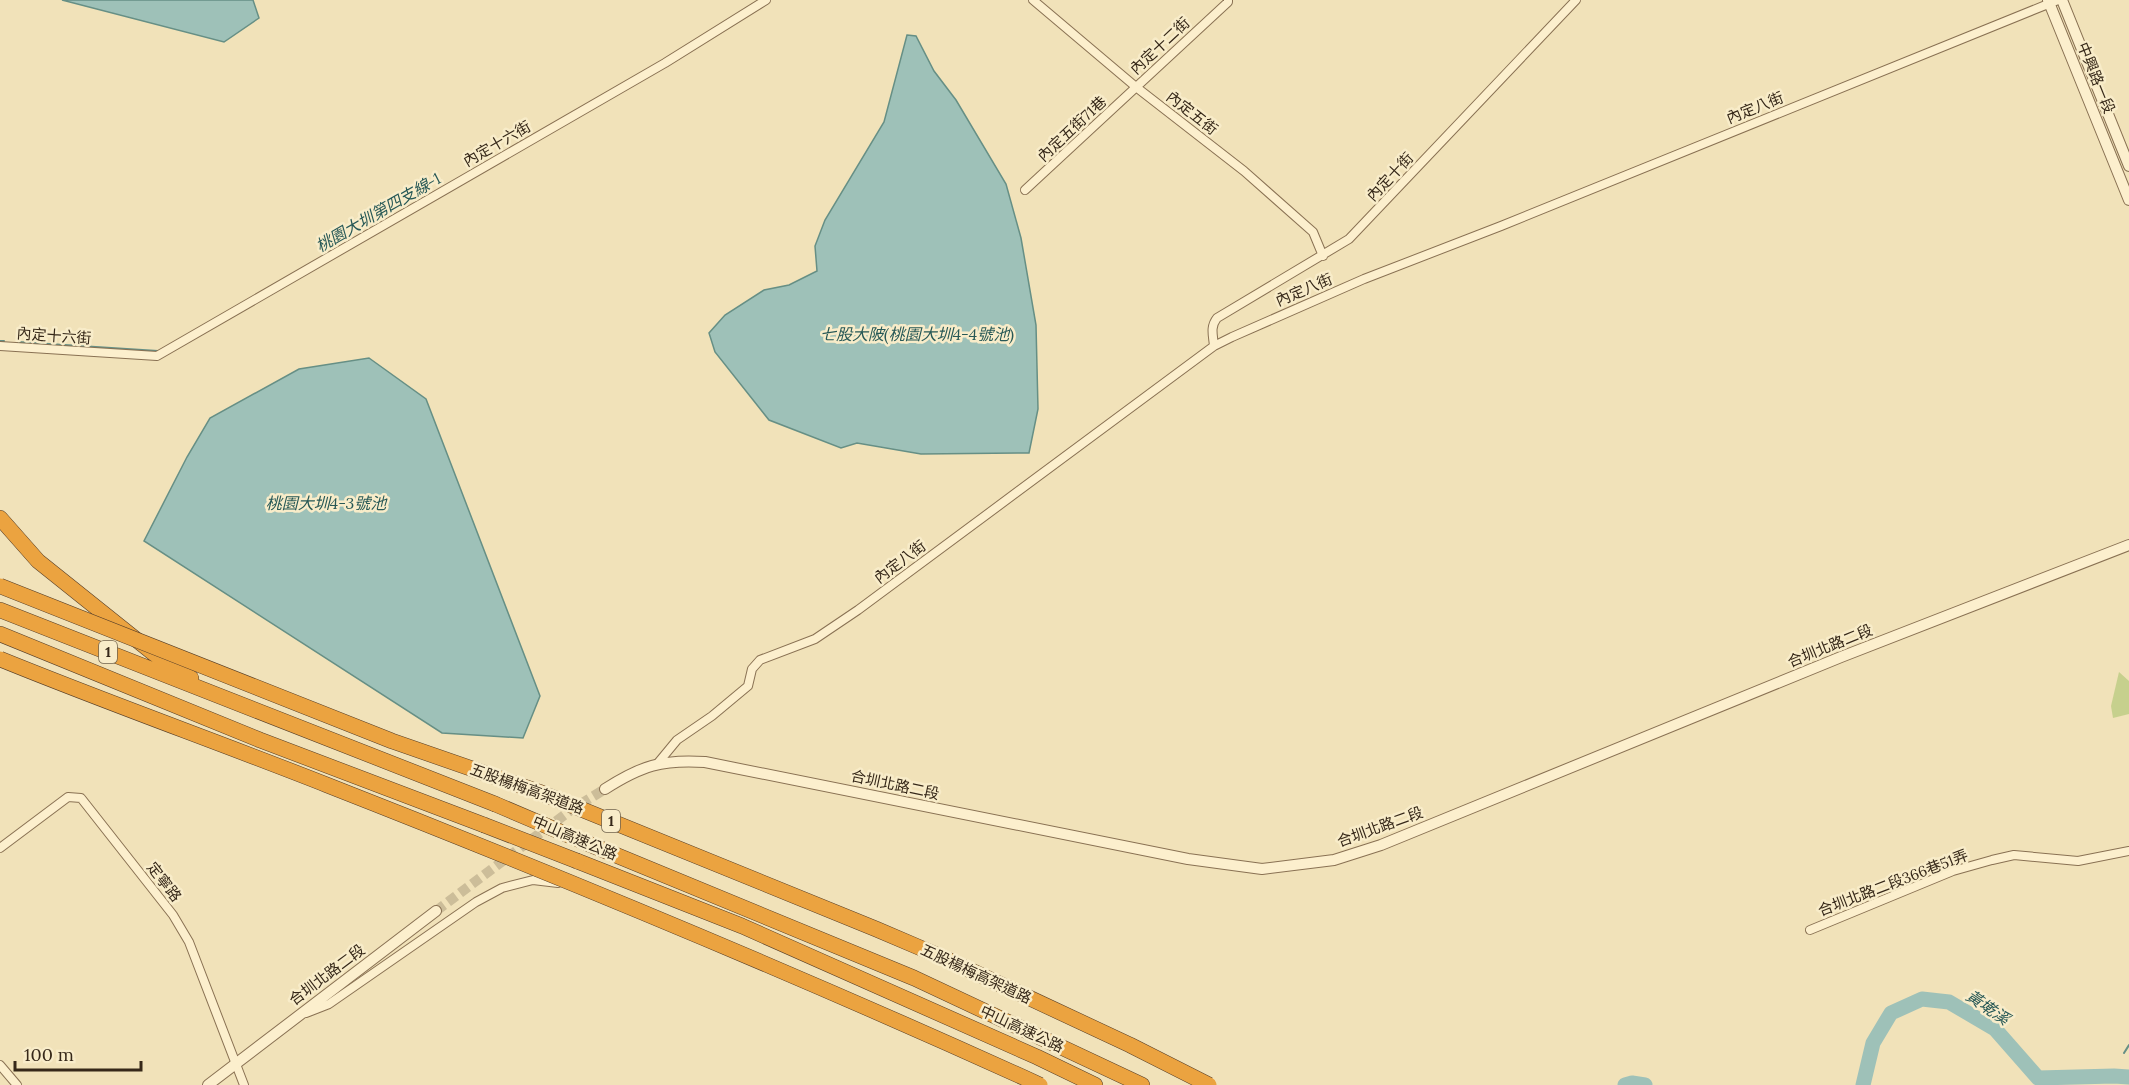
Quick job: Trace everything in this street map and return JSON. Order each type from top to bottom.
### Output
[{"type":"highway","points":[[0,518],[38,561],[153,653],[216,695]]},
{"type":"highway","name":"五股楊梅高架道路","points":[[0,586],[392,741],[539,792],[866,924],[1130,1045],[1209,1085]]},
{"type":"highway","name":"中山高速公路","points":[[0,610],[495,804],[914,978],[1142,1085]]},
{"type":"highway","name":"中山高速公路","points":[[0,634],[260,740],[742,926],[1095,1085]]},
{"type":"highway","points":[[0,638],[39,649]]},
{"type":"highway","points":[[0,659],[326,784],[687,930],[1040,1085]]},
{"type":"street","name":"內定十六街","points":[[0,346],[157,356],[665,63],[766,0]]},
{"type":"street","name":"內定五街","points":[[1033,0],[1136,87],[1244,171],[1313,232],[1323,256]]},
{"type":"street","name":"內定十二街","points":[[1136,87],[1228,0]]},
{"type":"street","name":"內定十街","points":[[1214,346],[1212,330],[1217,318],[1349,239],[1576,0]]},
{"type":"street","name":"中興路一段","points":[[2054,1],[2129,166]]},
{"type":"street","name":"中興路一段","points":[[2054,1],[2129,200]]},
{"type":"street","name":"內定八街","points":[[658,763],[677,740],[712,716],[748,686],[752,669],[760,660],[815,639],[858,610],[1214,346],[1364,279],[1501,226],[2054,1]]},
{"type":"street","name":"內定五街71巷","points":[[1025,190],[1136,87]]},
{"type":"street","name":"合圳北路二段","points":[[605,789],[634,771],[658,763],[683,760],[705,762],[1188,859],[1262,869],[1334,860],[1381,845],[1841,657],[2129,544]]},
{"type":"street","name":"定寧路","points":[[0,848],[68,797],[81,798],[178,924],[189,942],[244,1085]]},
{"type":"street","name":"合圳北路二段366巷51弄","points":[[1810,930],[1953,871],[1992,860],[2014,855],[2078,861],[2129,851]]},
{"type":"street","points":[[292,1020],[329,1004],[476,902],[502,888],[533,880],[603,888],[840,989],[1048,1085]]},
{"type":"street","name":"合圳北路二段","points":[[208,1085],[436,911]]},
{"type":"street","points":[[356,971],[362,973],[382,967]]},
{"type":"street","points":[[0,1065],[17,1085]]},
{"type":"green space","points":[[2119,672],[2129,681],[2129,714],[2113,718],[2111,706]]},
{"type":"water","points":[[62,0],[253,0],[259,18],[224,42]]},
{"type":"water","name":"七股大陂(桃園大圳4-4號池)","points":[[907,35],[916,36],[934,71],[956,100],[1006,184],[1021,238],[1036,325],[1038,409],[1029,453],[921,454],[857,443],[841,448],[769,420],[715,352],[709,333],[725,315],[764,290],[789,285],[817,271],[815,246],[825,220],[884,122]]},
{"type":"water","name":"桃園大圳4-3號池","points":[[369,358],[426,399],[540,696],[523,738],[442,733],[144,541],[187,457],[210,418],[299,369]]},
{"type":"waterway","name":"桃園大圳第四支線-1","points":[[18,342],[158,351]]},
{"type":"waterway","name":"黃墘溪","points":[[1863,1085],[1873,1043],[1891,1013],[1922,999],[1949,1002],[1995,1029],[2038,1078],[2129,1077]]},
{"type":"waterway","points":[[2124,1053],[2129,1045]]},
{"type":"waterway","name":"黃墘溪","points":[[1625,1085],[1632,1083],[1645,1085]]},
{"type":"tunnel","points":[[436,911],[571,810],[605,789]]}]
